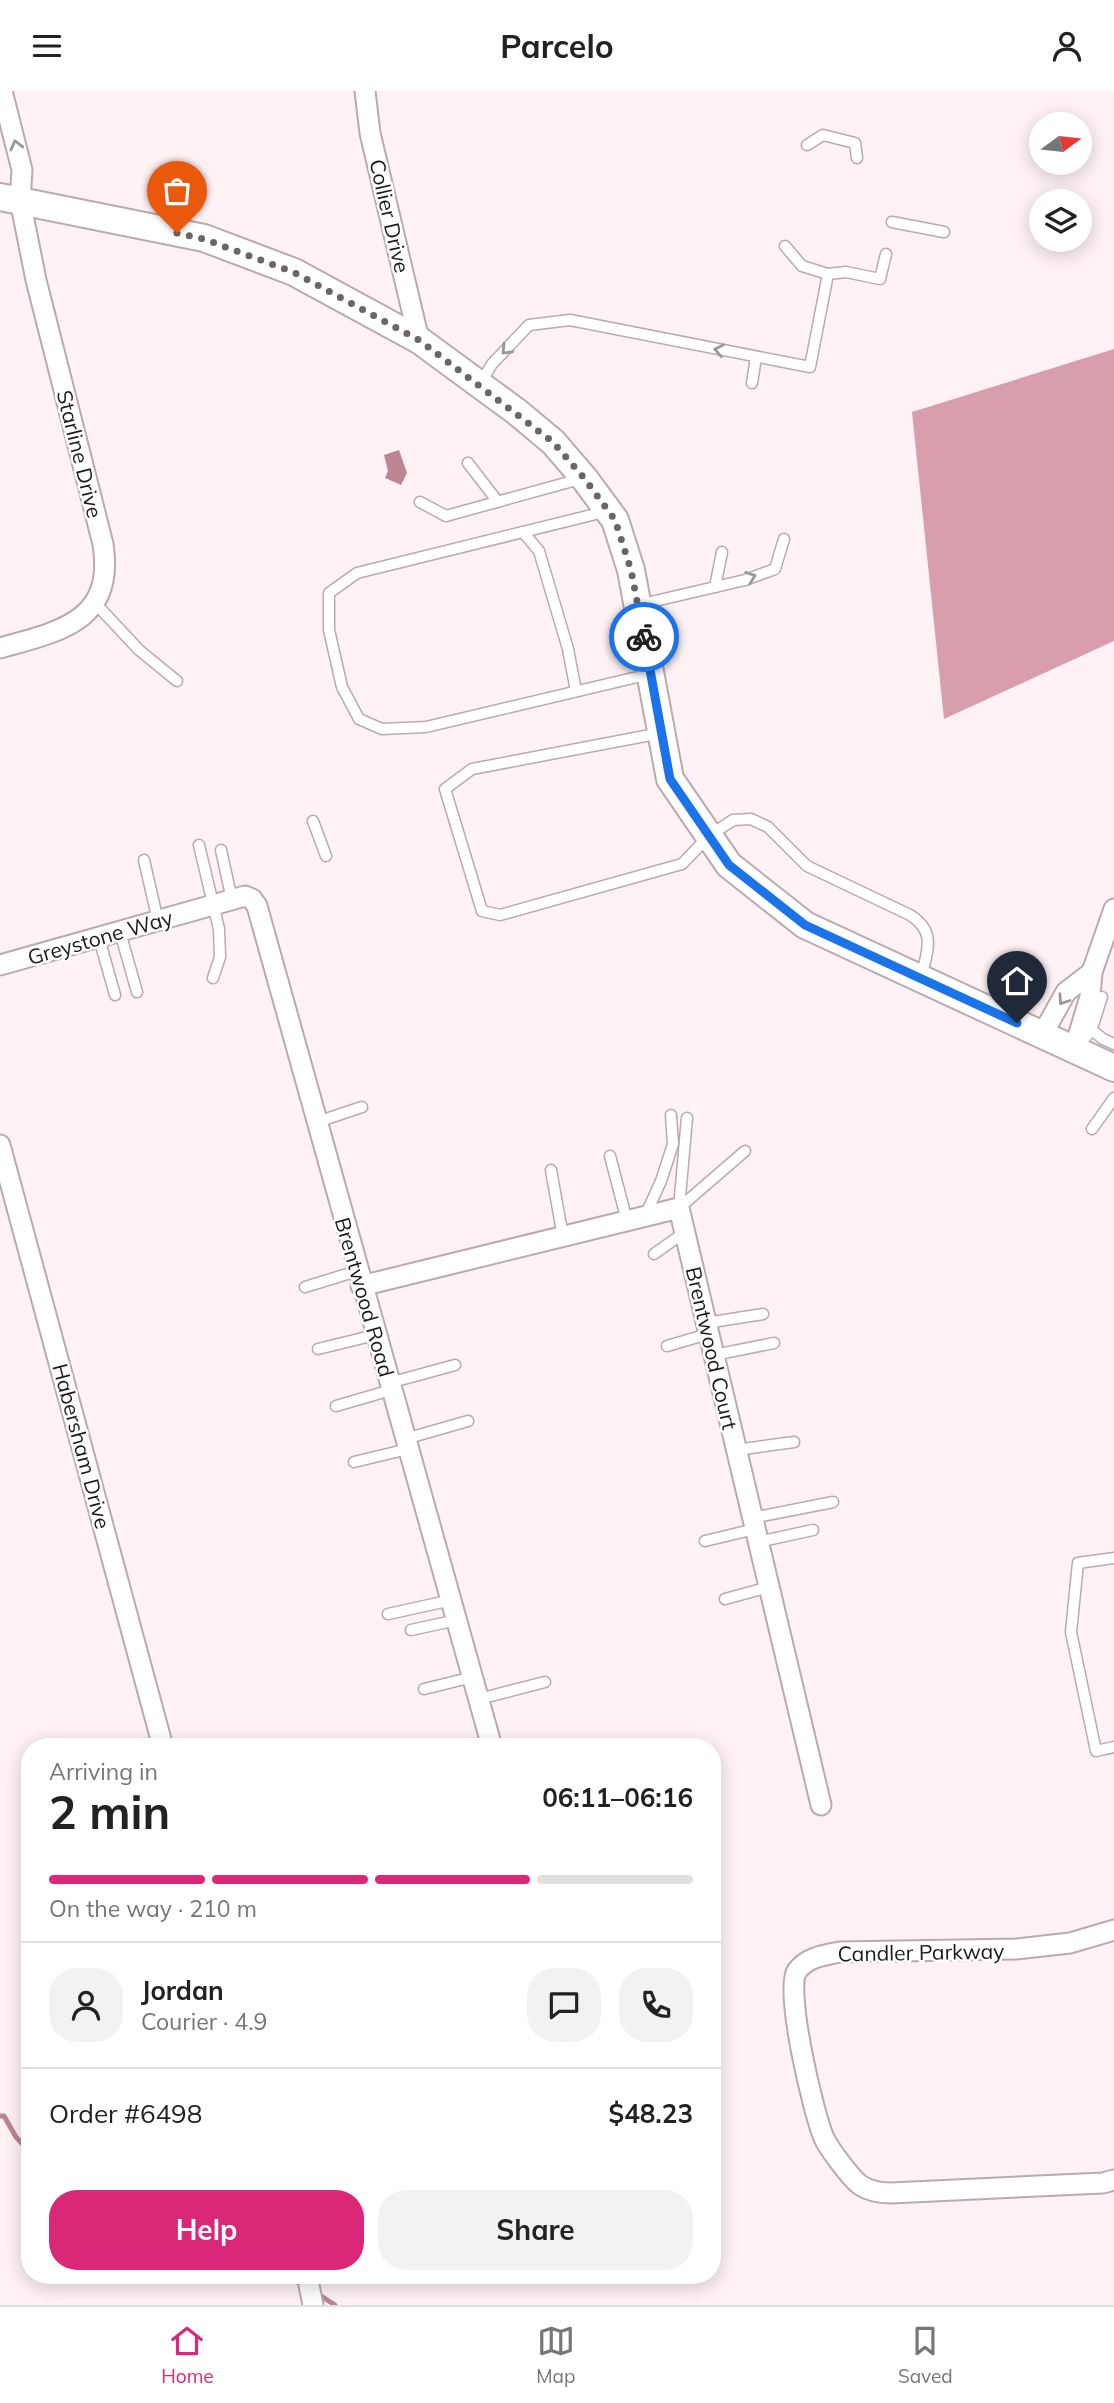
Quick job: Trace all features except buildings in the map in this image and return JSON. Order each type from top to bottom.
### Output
[{"type":"street","name":"Starline Drive","points":[[2,91],[22,170],[10,199],[36,280],[103,544],[106,576],[95,603]]},
{"type":"street","name":"Collier Drive","points":[[365,91],[370,132],[419,340]]},
{"type":"street","points":[[10,199],[204,239],[293,272],[419,340],[553,442],[615,520],[631,570],[670,779],[729,865],[805,925],[1114,1068]]},
{"type":"street","points":[[0,648],[40,637],[65,626],[82,616],[95,603]]},
{"type":"street","name":"Brentwood Road","points":[[215,905],[244,896],[252,899],[261,916],[359,1278],[490,1738]]},
{"type":"street","name":"Greystone Way","points":[[0,965],[215,905]]},
{"type":"street","points":[[1074,1050],[1090,997],[1092,972],[1113,913]]},
{"type":"street","points":[[1042,1035],[1066,992],[1092,972]]},
{"type":"street","name":"Habersham Drive","points":[[0,1145],[161,1738]]},
{"type":"street","points":[[359,1278],[563,1237],[679,1208]]},
{"type":"street","name":"Brentwood Court","points":[[679,1208],[821,1805]]},
{"type":"street","name":"Candler Parkway","points":[[1114,1930],[1070,1943],[1016,1949],[840,1952],[822,1955],[807,1962],[797,1971],[792,1990],[801,2051],[824,2139],[859,2184],[881,2193],[891,2193],[1103,2183],[1114,2180]]},
{"type":"street","points":[[309,2284],[313,2305]]},
{"type":"lane","points":[[807,145],[823,135],[855,143],[857,157]]},
{"type":"lane","points":[[892,222],[944,233]]},
{"type":"lane","points":[[785,246],[802,266],[828,274],[846,272],[880,279],[886,254]]},
{"type":"lane","points":[[479,384],[492,364],[529,325],[570,320],[810,367],[828,274]]},
{"type":"lane","points":[[752,383],[755,357]]},
{"type":"lane","points":[[468,463],[498,502]]},
{"type":"lane","points":[[420,502],[446,516],[584,478]]},
{"type":"lane","points":[[608,511],[357,573],[329,593],[329,630],[342,687],[359,719],[382,729],[426,727],[650,674]]},
{"type":"lane","points":[[523,532],[539,551],[568,649],[576,691]]},
{"type":"lane","points":[[638,605],[745,580],[775,569],[784,539]]},
{"type":"lane","points":[[715,587],[722,552]]},
{"type":"lane","points":[[95,603],[139,650],[177,681]]},
{"type":"lane","points":[[661,733],[472,769],[440,787],[482,911],[500,915],[681,864],[709,836],[733,820],[751,819],[768,827],[807,866],[923,923],[929,938],[921,979]]},
{"type":"lane","points":[[313,821],[326,856]]},
{"type":"lane","points":[[198,845],[219,929],[220,957],[213,978]]},
{"type":"lane","points":[[215,905],[220,850]]},
{"type":"lane","points":[[144,860],[158,921]]},
{"type":"lane","points":[[120,932],[137,992]]},
{"type":"lane","points":[[99,938],[115,995]]},
{"type":"lane","points":[[1074,1050],[1093,1031],[1102,997]]},
{"type":"lane","points":[[1093,1031],[1114,1044]]},
{"type":"lane","points":[[1092,1129],[1114,1098]]},
{"type":"lane","points":[[317,1122],[362,1107]]},
{"type":"lane","points":[[636,1219],[661,1181],[673,1144],[671,1115]]},
{"type":"lane","points":[[679,1208],[687,1118]]},
{"type":"lane","points":[[679,1208],[745,1151]]},
{"type":"lane","points":[[610,1156],[636,1219]]},
{"type":"lane","points":[[551,1170],[563,1237]]},
{"type":"lane","points":[[653,1254],[685,1232]]},
{"type":"lane","points":[[305,1287],[359,1278]]},
{"type":"lane","points":[[667,1346],[707,1328],[763,1314]]},
{"type":"lane","points":[[318,1349],[375,1335]]},
{"type":"lane","points":[[714,1355],[774,1343]]},
{"type":"lane","points":[[336,1406],[454,1365]]},
{"type":"lane","points":[[354,1462],[468,1420]]},
{"type":"lane","points":[[736,1450],[794,1442]]},
{"type":"lane","points":[[705,1541],[755,1530],[833,1502]]},
{"type":"lane","points":[[755,1530],[813,1530]]},
{"type":"lane","points":[[1114,1558],[1078,1563],[1071,1632],[1097,1751],[1114,1747]]},
{"type":"lane","points":[[724,1599],[769,1587]]},
{"type":"lane","points":[[388,1614],[452,1600]]},
{"type":"lane","points":[[411,1630],[457,1620]]},
{"type":"lane","points":[[424,1689],[473,1677]]},
{"type":"lane","points":[[479,1699],[545,1682]]},
{"type":"shaded area","points":[[1114,349],[1114,641],[944,719],[912,412]]},
{"type":"shaded area","points":[[399,450],[407,473],[401,485],[385,478],[388,471],[384,455]]},
{"type":"waterway","points":[[0,2116],[4,2116],[21,2142]]},
{"type":"waterway","points":[[318,2294],[335,2305]]},
{"type":"way so far","points":[[177,233],[204,239],[293,272],[419,340],[553,442],[615,520],[631,570],[644,637]]},
{"type":"route","points":[[644,637],[670,779],[729,865],[805,925],[1017,1023]]}]
